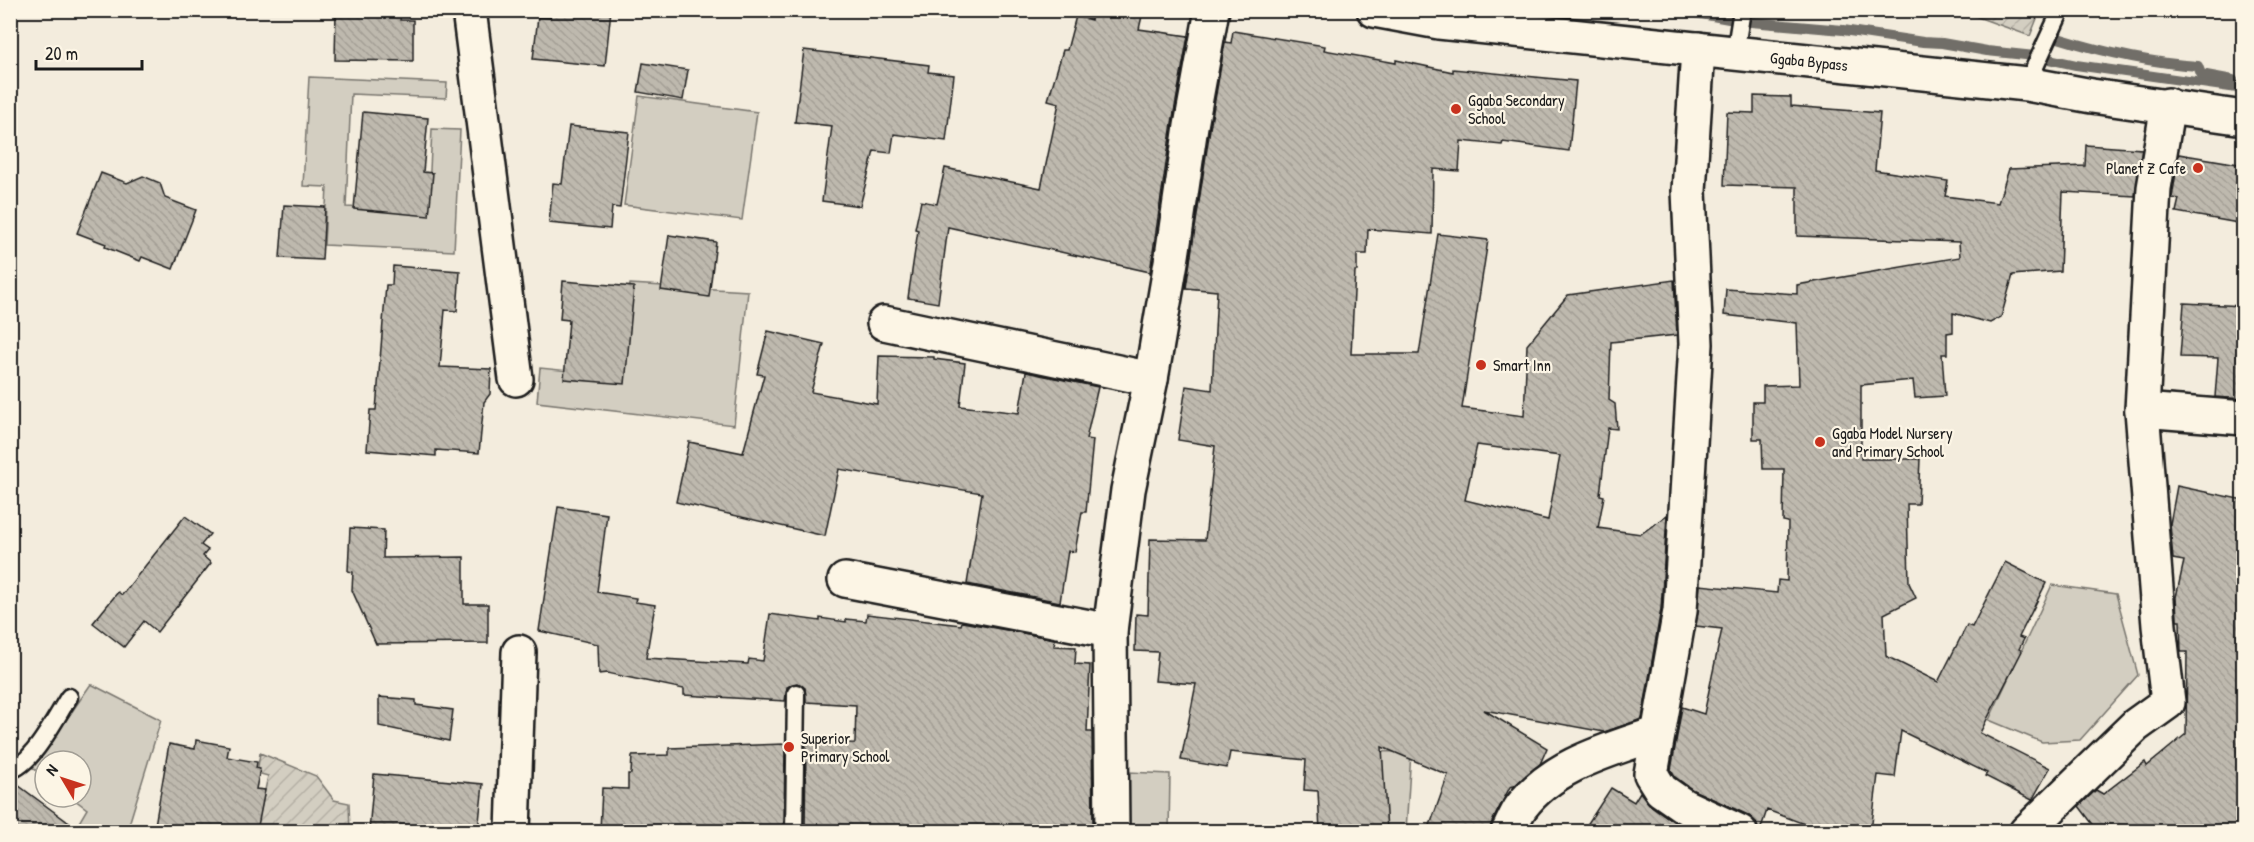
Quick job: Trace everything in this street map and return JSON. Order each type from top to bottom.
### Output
[{"type":"street","points":[[469,10],[516,379]]},
{"type":"street","points":[[1112,831],[1110,631],[1128,490],[1151,379],[1212,10]]},
{"type":"street","name":"Ggaba Bypass","points":[[1374,10],[1441,16],[1698,49],[2027,84],[2244,118]]},
{"type":"street","points":[[1698,49],[1689,191],[1696,344],[1680,611],[1651,774],[1661,790],[1684,806],[1740,831]]},
{"type":"street","points":[[2026,831],[2136,725],[2168,702],[2158,626],[2142,410],[2154,188],[2168,105]]},
{"type":"street","points":[[884,323],[1151,379]]},
{"type":"street","points":[[2142,410],[2244,417]]},
{"type":"street","points":[[845,580],[1110,631]]},
{"type":"street","points":[[513,831],[519,652]]},
{"type":"street","points":[[1508,831],[1521,807],[1550,778],[1590,758],[1658,734]]},
{"type":"lane","points":[[1736,53],[1742,10]]},
{"type":"lane","points":[[2027,84],[2061,10]]},
{"type":"lane","points":[[794,831],[796,693]]},
{"type":"lane","points":[[10,770],[22,765],[29,757],[69,697]]},
{"type":"shaded area","points":[[1961,11],[2040,11],[2030,36]]},
{"type":"shaded area","points":[[309,77],[447,83],[446,98],[351,94],[346,207],[428,211],[432,129],[460,130],[454,251],[324,245],[327,187],[303,186]]},
{"type":"shaded area","points":[[639,96],[757,112],[742,220],[624,205]]},
{"type":"shaded area","points":[[630,284],[748,291],[734,425],[537,402],[540,368],[620,376]]},
{"type":"shaded area","points":[[2052,585],[2116,594],[2138,675],[2080,740],[2042,742],[1989,720]]},
{"type":"shaded area","points":[[91,684],[161,720],[127,831],[74,831],[87,809],[93,809],[93,749],[46,749]]},
{"type":"shaded area","points":[[1331,751],[1411,752],[1406,831],[1382,831],[1383,775]]},
{"type":"shaded area","points":[[260,753],[316,776],[334,800],[349,803],[350,831],[277,832],[265,829],[256,832],[268,776],[257,773]]},
{"type":"shaded area","points":[[1128,772],[1170,774],[1169,831],[1124,831]]},
{"type":"building","points":[[336,10],[401,10],[400,20],[413,20],[413,61],[335,60]]},
{"type":"building","points":[[551,10],[611,10],[605,66],[533,59],[538,17],[550,18]]},
{"type":"building","points":[[1093,10],[1141,10],[1139,29],[1188,36],[1172,123],[1150,272],[948,227],[938,303],[908,298],[918,230],[915,229],[921,201],[937,204],[945,168],[1041,188],[1059,103],[1048,100],[1063,50],[1067,50],[1076,16],[1091,20]]},
{"type":"building","points":[[1233,31],[1325,46],[1324,50],[1396,63],[1396,60],[1453,72],[1453,69],[1576,81],[1569,151],[1503,142],[1502,145],[1461,141],[1459,171],[1433,169],[1432,234],[1368,229],[1367,254],[1357,254],[1351,354],[1419,354],[1438,234],[1488,240],[1462,408],[1524,416],[1527,345],[1568,295],[1674,280],[1677,335],[1611,342],[1609,400],[1615,404],[1617,429],[1608,428],[1600,495],[1604,496],[1598,528],[1641,534],[1667,515],[1661,609],[1642,719],[1604,732],[1484,710],[1547,748],[1540,764],[1510,787],[1491,824],[1490,831],[1428,831],[1448,775],[1382,747],[1387,831],[1320,831],[1318,791],[1304,790],[1306,760],[1230,752],[1227,768],[1181,760],[1196,684],[1155,681],[1158,652],[1135,651],[1136,614],[1148,615],[1150,539],[1205,540],[1215,446],[1178,440],[1186,386],[1212,390],[1217,291],[1186,288],[1225,42],[1231,43]],"holes":[[[1477,445],[1560,456],[1548,520],[1465,500]]]},
{"type":"building","points":[[804,50],[929,65],[928,72],[954,75],[946,141],[894,134],[891,153],[874,151],[860,206],[822,201],[832,126],[795,122]]},
{"type":"building","points":[[643,63],[688,70],[683,100],[638,92]]},
{"type":"building","points":[[1754,96],[1791,97],[1791,106],[1880,113],[1875,170],[1948,181],[1945,196],[1998,203],[2009,169],[2085,166],[2086,145],[2142,149],[2135,196],[2063,192],[2060,271],[2013,275],[2001,317],[1990,323],[1953,313],[1953,332],[1947,333],[1947,354],[1942,354],[1945,396],[1915,398],[1913,380],[1861,385],[1861,459],[1920,459],[1918,504],[1907,504],[1909,583],[1916,598],[1884,614],[1886,656],[1938,682],[1967,625],[1972,627],[2005,562],[2046,583],[2019,637],[2024,639],[2019,649],[2022,651],[1980,733],[2050,768],[2032,800],[1985,776],[1987,773],[1901,731],[1895,777],[1878,775],[1871,831],[1823,831],[1767,810],[1759,831],[1756,822],[1748,815],[1693,790],[1675,777],[1671,770],[1682,707],[1704,714],[1722,629],[1696,626],[1700,585],[1777,593],[1778,580],[1787,581],[1788,522],[1783,521],[1784,469],[1763,469],[1762,439],[1753,439],[1753,402],[1763,402],[1763,386],[1799,385],[1797,323],[1724,315],[1726,289],[1797,294],[1797,285],[1960,257],[1959,242],[1797,236],[1797,187],[1724,185],[1727,112],[1754,113]]},
{"type":"building","points":[[363,112],[428,118],[423,172],[433,173],[429,216],[354,209]]},
{"type":"building","points":[[569,126],[629,132],[620,208],[612,207],[610,229],[549,223],[553,183],[562,184]]},
{"type":"building","points":[[2179,154],[2244,165],[2244,224],[2176,212],[2179,199],[2172,198]]},
{"type":"building","points":[[101,173],[127,183],[143,176],[160,183],[165,198],[196,210],[173,269],[142,257],[140,261],[77,233]]},
{"type":"building","points":[[284,205],[325,207],[322,260],[280,258]]},
{"type":"building","points":[[669,235],[716,242],[709,297],[661,290]]},
{"type":"building","points":[[393,266],[460,271],[457,311],[445,310],[440,367],[491,369],[490,394],[484,402],[479,453],[436,450],[436,456],[367,450],[370,410],[376,410],[386,285],[392,285]]},
{"type":"building","points":[[563,281],[634,287],[625,384],[564,379],[569,320],[560,319]]},
{"type":"building","points":[[2184,303],[2244,306],[2244,399],[2215,397],[2218,358],[2180,357]]},
{"type":"building","points":[[768,331],[824,344],[811,392],[877,404],[879,356],[934,357],[934,359],[965,363],[960,406],[1019,413],[1026,372],[1098,387],[1086,439],[1093,440],[1086,512],[1082,512],[1075,552],[1068,551],[1060,602],[967,584],[982,493],[839,469],[825,536],[676,502],[689,442],[743,453],[764,375],[757,374]]},
{"type":"building","points":[[2177,486],[2244,500],[2244,831],[2098,831],[2079,806],[2096,790],[2103,794],[2145,762],[2147,766],[2186,734],[2187,652],[2181,652],[2180,621],[2177,621],[2176,597],[2184,561],[2173,559],[2170,524]]},
{"type":"building","points":[[558,507],[607,514],[597,592],[636,598],[635,602],[655,605],[646,658],[748,664],[749,659],[763,661],[770,614],[820,621],[820,618],[846,622],[846,619],[866,621],[867,614],[961,625],[962,622],[1055,639],[1054,646],[1076,647],[1075,664],[1090,665],[1087,732],[1092,732],[1093,831],[805,831],[806,744],[855,743],[856,705],[806,702],[805,688],[797,683],[787,687],[785,701],[684,695],[684,689],[607,673],[599,674],[598,644],[539,631]]},
{"type":"building","points":[[185,516],[210,534],[201,545],[208,550],[203,556],[211,563],[157,632],[144,621],[124,647],[93,623],[118,592],[122,595]]},
{"type":"building","points":[[350,528],[384,530],[383,558],[464,557],[464,604],[488,604],[488,643],[376,644],[352,590],[353,572],[348,571]]},
{"type":"building","points":[[379,697],[416,700],[416,705],[453,710],[449,741],[379,726]]},
{"type":"building","points":[[196,740],[229,746],[227,757],[257,762],[256,768],[260,769],[256,789],[265,790],[257,831],[154,831],[169,744],[195,749]]},
{"type":"building","points":[[785,744],[784,831],[600,831],[602,788],[628,789],[628,774],[631,774],[632,756],[669,755],[669,748]]},
{"type":"building","points":[[374,774],[483,784],[478,831],[369,831]]},
{"type":"building","points":[[11,780],[33,796],[33,809],[50,809],[80,831],[10,831]]},
{"type":"building","points":[[1611,788],[1634,802],[1640,792],[1650,805],[1673,821],[1694,831],[1583,831]]},
{"type":"waterway","points":[[1679,10],[1740,21],[1843,30],[2035,56],[2076,65],[2244,89]]},
{"type":"waterway","points":[[2058,38],[2127,56],[2198,66],[2201,74],[2233,80]]},
{"type":"place","name":"Ggaba Secondary School","points":[[1456,109]]},
{"type":"place","name":"Planet Z Cafe","points":[[2198,168]]},
{"type":"place","name":"Smart Inn","points":[[1481,365]]},
{"type":"place","name":"Ggaba Model Nursery and Primary School","points":[[1820,442]]},
{"type":"place","name":"Superior Primary School","points":[[789,747]]}]
